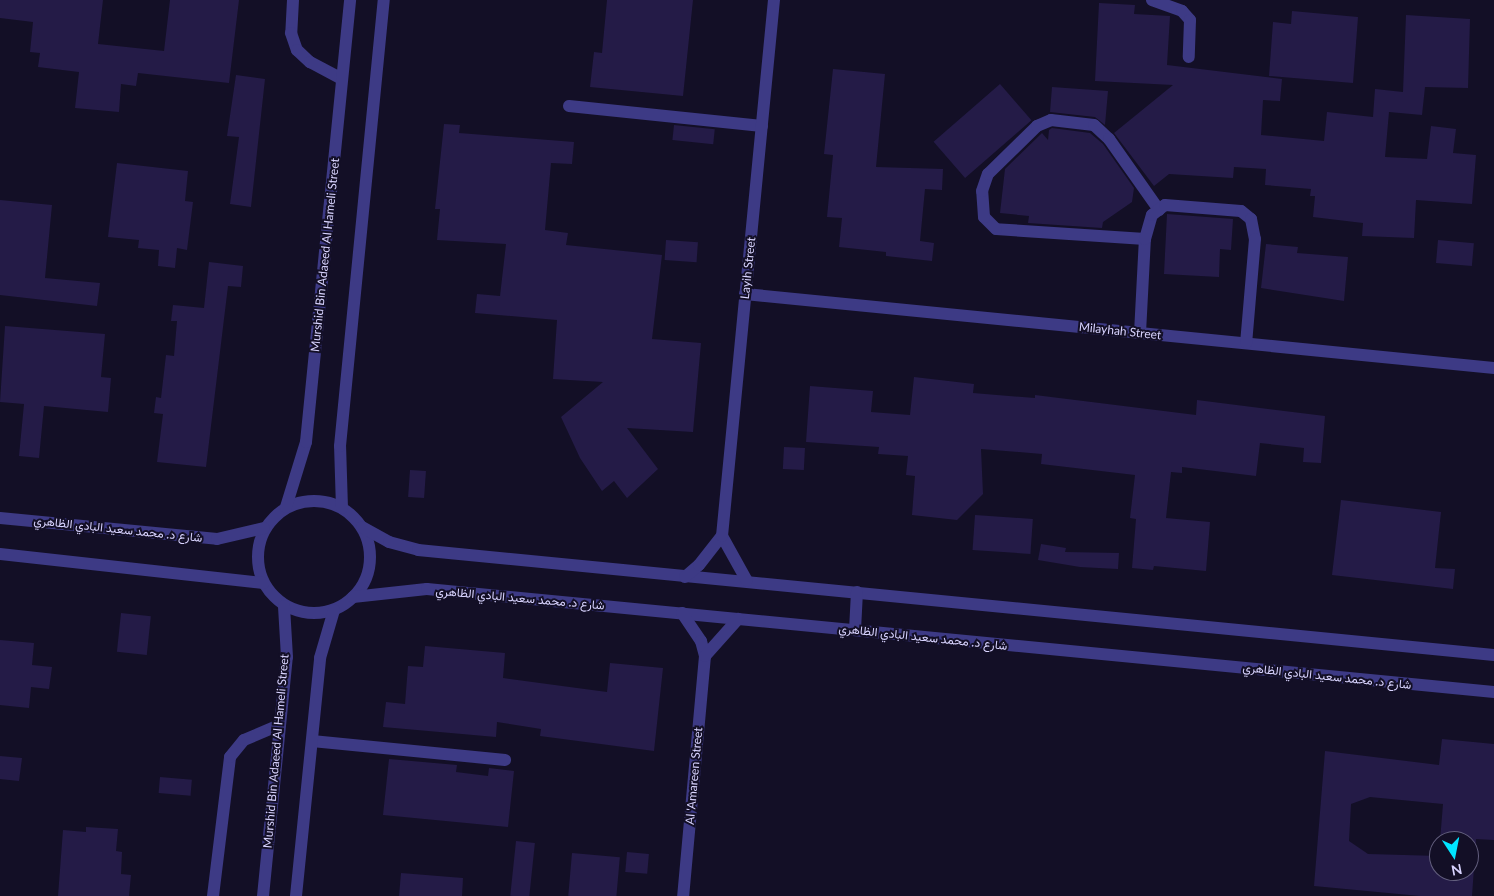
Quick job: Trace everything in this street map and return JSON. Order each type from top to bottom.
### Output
[{"type":"street","points":[[293,0],[291,33],[297,50],[310,62],[342,79]]},
{"type":"street","name":"Murshid Bin Adaeed Al Hameli Street","points":[[286,507],[306,442],[350,0]]},
{"type":"street","points":[[342,508],[340,446],[384,0]]},
{"type":"street","name":"Layih Street","points":[[722,536],[774,0]]},
{"type":"street","points":[[1152,0],[1182,11],[1190,20],[1189,57]]},
{"type":"street","points":[[569,106],[762,126]]},
{"type":"street","points":[[1145,239],[996,229],[984,217],[982,191],[988,174],[1036,126],[1051,120],[1094,126],[1109,139],[1159,210]]},
{"type":"street","points":[[1140,333],[1145,239],[1152,215],[1166,205],[1241,211],[1252,218],[1255,238],[1246,343]]},
{"type":"street","name":"Milayhah Street","points":[[745,294],[1494,368]]},
{"type":"street","points":[[362,527],[370,559],[367,576],[353,597],[334,610],[317,614],[300,612],[284,606],[263,583],[257,555],[264,528],[286,507],[305,501],[324,501],[342,508],[362,527],[389,542],[418,550],[1494,655]]},
{"type":"street","name":"شارع د. محمد سعيد البادي الظاهري","points":[[0,518],[217,539],[264,528]]},
{"type":"street","points":[[685,577],[699,566],[722,536],[748,581]]},
{"type":"street","points":[[0,554],[263,583]]},
{"type":"street","name":"شارع د. محمد سعيد البادي الظاهري","points":[[353,597],[427,589],[1494,692]]},
{"type":"street","points":[[855,630],[857,592]]},
{"type":"street","name":"Murshid Bin Adaeed Al Hameli Street","points":[[263,896],[287,657],[284,606]]},
{"type":"street","points":[[296,896],[320,658],[334,610]]},
{"type":"street","name":"Al 'Amareen Street","points":[[682,613],[700,641],[705,656],[682,896]]},
{"type":"street","points":[[705,656],[738,619]]},
{"type":"street","points":[[213,896],[230,757],[244,740],[280,726]]},
{"type":"street","points":[[312,741],[505,760]]},
{"type":"building","points":[[0,0],[103,0],[98,44],[164,51],[170,0],[239,0],[229,83],[138,73],[136,86],[121,84],[119,112],[75,108],[79,72],[38,67],[40,53],[30,52],[33,22],[0,18]]},
{"type":"building","points":[[607,0],[693,0],[683,96],[590,87],[594,52],[602,53]]},
{"type":"building","points":[[1099,3],[1135,5],[1134,14],[1170,16],[1167,65],[1282,79],[1280,101],[1263,100],[1261,135],[1324,141],[1327,112],[1373,117],[1375,89],[1403,92],[1406,15],[1470,19],[1468,88],[1425,87],[1422,115],[1389,112],[1385,157],[1427,159],[1431,126],[1456,129],[1453,153],[1476,155],[1472,204],[1416,200],[1414,238],[1362,236],[1363,223],[1313,217],[1315,196],[1310,196],[1311,189],[1265,185],[1266,169],[1234,167],[1233,178],[1169,174],[1154,186],[1114,133],[1173,85],[1095,81]]},
{"type":"building","points":[[1292,11],[1358,17],[1353,83],[1269,76],[1273,22],[1291,24]]},
{"type":"building","points":[[833,69],[885,74],[876,167],[943,169],[942,190],[925,189],[920,241],[934,243],[932,261],[886,256],[886,252],[839,247],[842,218],[827,217],[833,155],[824,154]]},
{"type":"building","points":[[236,75],[265,79],[251,207],[230,204],[239,137],[227,136]]},
{"type":"building","points":[[1000,84],[1031,120],[965,178],[934,142]]},
{"type":"building","points":[[1052,87],[1108,91],[1105,125],[1095,117],[1050,112]]},
{"type":"building","points":[[444,124],[460,125],[459,133],[574,142],[572,164],[551,163],[545,230],[568,233],[566,245],[662,255],[652,339],[701,343],[693,432],[627,428],[658,469],[627,498],[614,481],[602,491],[580,458],[561,417],[603,382],[553,379],[557,320],[475,313],[477,294],[500,296],[506,244],[437,240],[440,209],[435,209]]},
{"type":"building","points":[[674,125],[715,129],[713,144],[672,140]]},
{"type":"building","points":[[1052,128],[1090,133],[1103,144],[1134,188],[1132,202],[1103,222],[1102,228],[1028,223],[1029,216],[1000,213],[1005,169],[1042,133],[1048,140],[1049,130]]},
{"type":"building","points":[[117,163],[188,171],[185,201],[193,202],[187,250],[177,248],[175,268],[158,266],[159,250],[138,248],[139,240],[108,237]]},
{"type":"building","points":[[0,200],[52,205],[45,278],[100,283],[97,306],[0,295]]},
{"type":"building","points":[[1167,214],[1233,219],[1231,250],[1220,249],[1219,277],[1164,274]]},
{"type":"building","points":[[666,240],[698,242],[697,262],[665,260]]},
{"type":"building","points":[[1438,240],[1474,243],[1472,266],[1436,263]]},
{"type":"building","points":[[1266,244],[1298,247],[1297,253],[1348,257],[1344,301],[1261,288]]},
{"type":"building","points":[[209,262],[243,266],[241,287],[228,286],[206,467],[157,462],[163,414],[154,413],[156,397],[161,398],[166,355],[174,356],[177,321],[171,321],[173,305],[204,308]]},
{"type":"building","points":[[5,326],[105,334],[101,377],[111,378],[108,412],[44,406],[39,458],[19,456],[24,404],[0,402]]},
{"type":"building","points":[[914,377],[974,384],[973,393],[1035,398],[1035,395],[1196,415],[1197,400],[1325,416],[1321,463],[1303,462],[1304,448],[1260,443],[1256,476],[1182,467],[1182,473],[1171,472],[1166,518],[1210,522],[1206,571],[1154,566],[1153,570],[1132,568],[1136,519],[1130,518],[1135,475],[1041,464],[1042,454],[981,449],[983,494],[957,520],[912,515],[915,476],[906,475],[908,456],[878,454],[879,447],[806,442],[810,386],[873,391],[871,412],[910,415]]},
{"type":"building","points":[[784,447],[805,448],[804,470],[783,469]]},
{"type":"building","points":[[410,470],[426,471],[424,498],[408,497]]},
{"type":"building","points":[[1341,500],[1441,512],[1435,568],[1455,569],[1453,589],[1332,575]]},
{"type":"building","points":[[975,515],[1033,519],[1030,554],[973,550]]},
{"type":"building","points":[[1041,544],[1066,548],[1065,552],[1119,553],[1118,569],[1080,567],[1038,560]]},
{"type":"building","points":[[121,613],[151,616],[147,655],[117,652]]},
{"type":"building","points":[[0,640],[34,643],[32,665],[52,667],[49,689],[31,687],[29,708],[0,705]]},
{"type":"building","points":[[425,646],[505,653],[503,678],[607,692],[610,663],[663,668],[654,751],[540,736],[541,729],[497,722],[496,737],[383,727],[386,702],[405,704],[408,666],[423,667]]},
{"type":"building","points":[[1442,739],[1494,744],[1494,840],[1479,839],[1479,831],[1441,831],[1443,804],[1370,797],[1351,804],[1349,841],[1368,854],[1429,856],[1429,881],[1473,881],[1472,896],[1420,896],[1314,886],[1325,751],[1439,765]]},
{"type":"building","points":[[0,756],[22,758],[19,781],[0,779]]},
{"type":"building","points":[[389,759],[457,765],[456,772],[488,776],[489,768],[514,771],[508,827],[383,815]]},
{"type":"building","points":[[160,777],[192,780],[190,796],[159,793]]},
{"type":"building","points":[[86,827],[118,829],[116,851],[122,852],[121,874],[131,875],[129,896],[58,896],[63,830],[86,832]]},
{"type":"building","points":[[516,841],[535,843],[529,896],[510,896]]},
{"type":"building","points":[[627,852],[649,854],[647,874],[625,872]]},
{"type":"building","points":[[572,853],[620,857],[616,896],[568,896]]},
{"type":"building","points":[[401,873],[463,878],[462,896],[399,896]]}]
